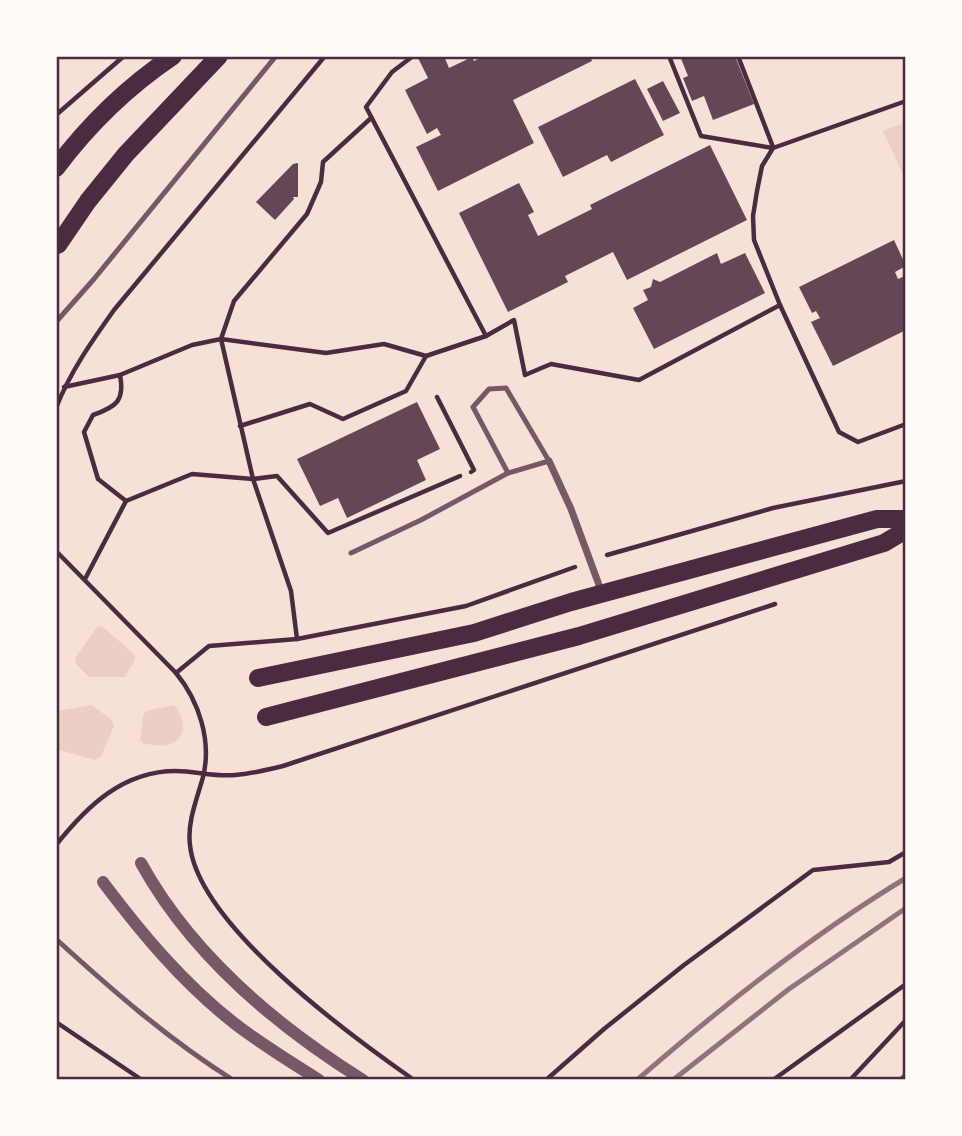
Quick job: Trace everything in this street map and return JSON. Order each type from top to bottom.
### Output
[{"type":"main road","points":[[56,169],[103,112],[147,73],[173,56]]},
{"type":"main road","points":[[58,245],[125,154],[219,56]]},
{"type":"main road","points":[[258,678],[474,633],[602,594],[877,519],[906,519]]},
{"type":"main road","points":[[266,717],[579,636],[884,543],[906,530]]},
{"type":"street","points":[[549,461],[576,522],[602,594]]},
{"type":"street","points":[[141,863],[169,909],[214,961],[285,1027],[363,1080]]},
{"type":"street","points":[[103,882],[158,952],[186,980],[235,1024],[319,1080]]},
{"type":"street","points":[[902,1080],[906,1076]]},
{"type":"lane","points":[[56,322],[276,56]]},
{"type":"lane","points":[[351,552],[421,520],[509,473],[549,461],[506,388],[489,388],[472,407],[509,473]]},
{"type":"lane","points":[[56,939],[113,991],[173,1040],[233,1080]]},
{"type":"path","points":[[56,115],[124,56]]},
{"type":"path","points":[[56,408],[64,387],[85,350],[114,310],[325,56]]},
{"type":"path","points":[[413,56],[392,72],[366,107],[486,336]]},
{"type":"path","points":[[669,56],[701,136],[773,148],[906,101]]},
{"type":"path","points":[[738,56],[773,148]]},
{"type":"path","points":[[297,639],[291,591],[253,480],[222,339],[234,302],[307,214],[321,182],[323,162],[370,119]]},
{"type":"path","points":[[773,148],[762,166],[753,216],[754,240],[780,305],[839,432],[858,442],[906,424]]},
{"type":"path","points":[[64,387],[120,374],[192,345],[222,339],[326,353],[384,344],[426,356],[486,336],[514,320],[525,375],[551,364],[639,380],[780,305]]},
{"type":"path","points":[[240,426],[310,404],[343,419],[406,391],[426,356]]},
{"type":"path","points":[[120,374],[122,386],[119,399],[113,408],[93,415],[84,432],[98,479],[126,500]]},
{"type":"path","points":[[85,579],[126,500],[192,474],[253,480],[277,476],[328,533],[474,470],[437,397]]},
{"type":"path","points":[[631,548],[774,508],[906,481]]},
{"type":"path","points":[[56,551],[176,673],[190,689],[199,709],[203,731],[204,774],[190,824],[190,846],[195,866],[207,889],[240,935],[278,974],[338,1025],[414,1080]]},
{"type":"path","points":[[176,673],[209,646],[297,639],[466,606],[559,573]]},
{"type":"path","points":[[56,845],[78,818],[110,791],[128,780],[174,771],[234,775],[283,766],[704,628]]},
{"type":"path","points":[[546,1080],[673,973],[813,870],[889,862],[906,852]]},
{"type":"path","points":[[773,1080],[906,984]]},
{"type":"path","points":[[850,1080],[906,1020]]},
{"type":"path","points":[[56,1022],[142,1080]]},
{"type":"shaded area","points":[[906,122],[906,181],[883,131]]},
{"type":"shaded area","points":[[102,626],[135,655],[125,677],[89,677],[75,663],[75,658],[97,627]]},
{"type":"shaded area","points":[[92,705],[112,720],[114,726],[101,756],[95,760],[56,749],[56,711]]},
{"type":"shaded area","points":[[174,705],[183,722],[179,738],[164,746],[143,744],[140,740],[146,711]]},
{"type":"building","points":[[444,56],[449,68],[472,57],[474,61],[484,56],[590,56],[592,61],[513,100],[534,143],[438,191],[416,147],[441,135],[437,128],[427,134],[405,90],[428,78],[418,58]]},
{"type":"building","points":[[680,56],[735,56],[754,104],[713,120],[704,96],[692,101],[683,78],[688,76]]},
{"type":"building","points":[[635,79],[664,135],[611,162],[607,155],[563,177],[538,127]]},
{"type":"building","points":[[663,81],[680,113],[663,121],[647,89]]},
{"type":"building","points":[[710,145],[747,220],[627,280],[613,252],[565,276],[568,282],[508,312],[459,213],[519,183],[534,212],[528,215],[538,236],[592,209],[590,205]]},
{"type":"building","points":[[298,163],[298,197],[293,197],[275,220],[256,202],[293,164]]},
{"type":"building","points":[[894,240],[906,266],[895,272],[898,279],[906,277],[906,330],[833,366],[811,322],[820,318],[816,311],[812,313],[799,287]]},
{"type":"building","points":[[717,253],[721,264],[745,253],[765,293],[654,349],[633,308],[648,300],[643,290],[651,287],[653,279],[660,282]]},
{"type":"building","points":[[417,402],[440,449],[417,460],[426,480],[347,518],[338,498],[320,506],[297,459]]},
{"type":"railway","points":[[637,1080],[767,973],[870,900],[906,878]]},
{"type":"railway","points":[[673,1080],[789,989],[906,908]]}]
